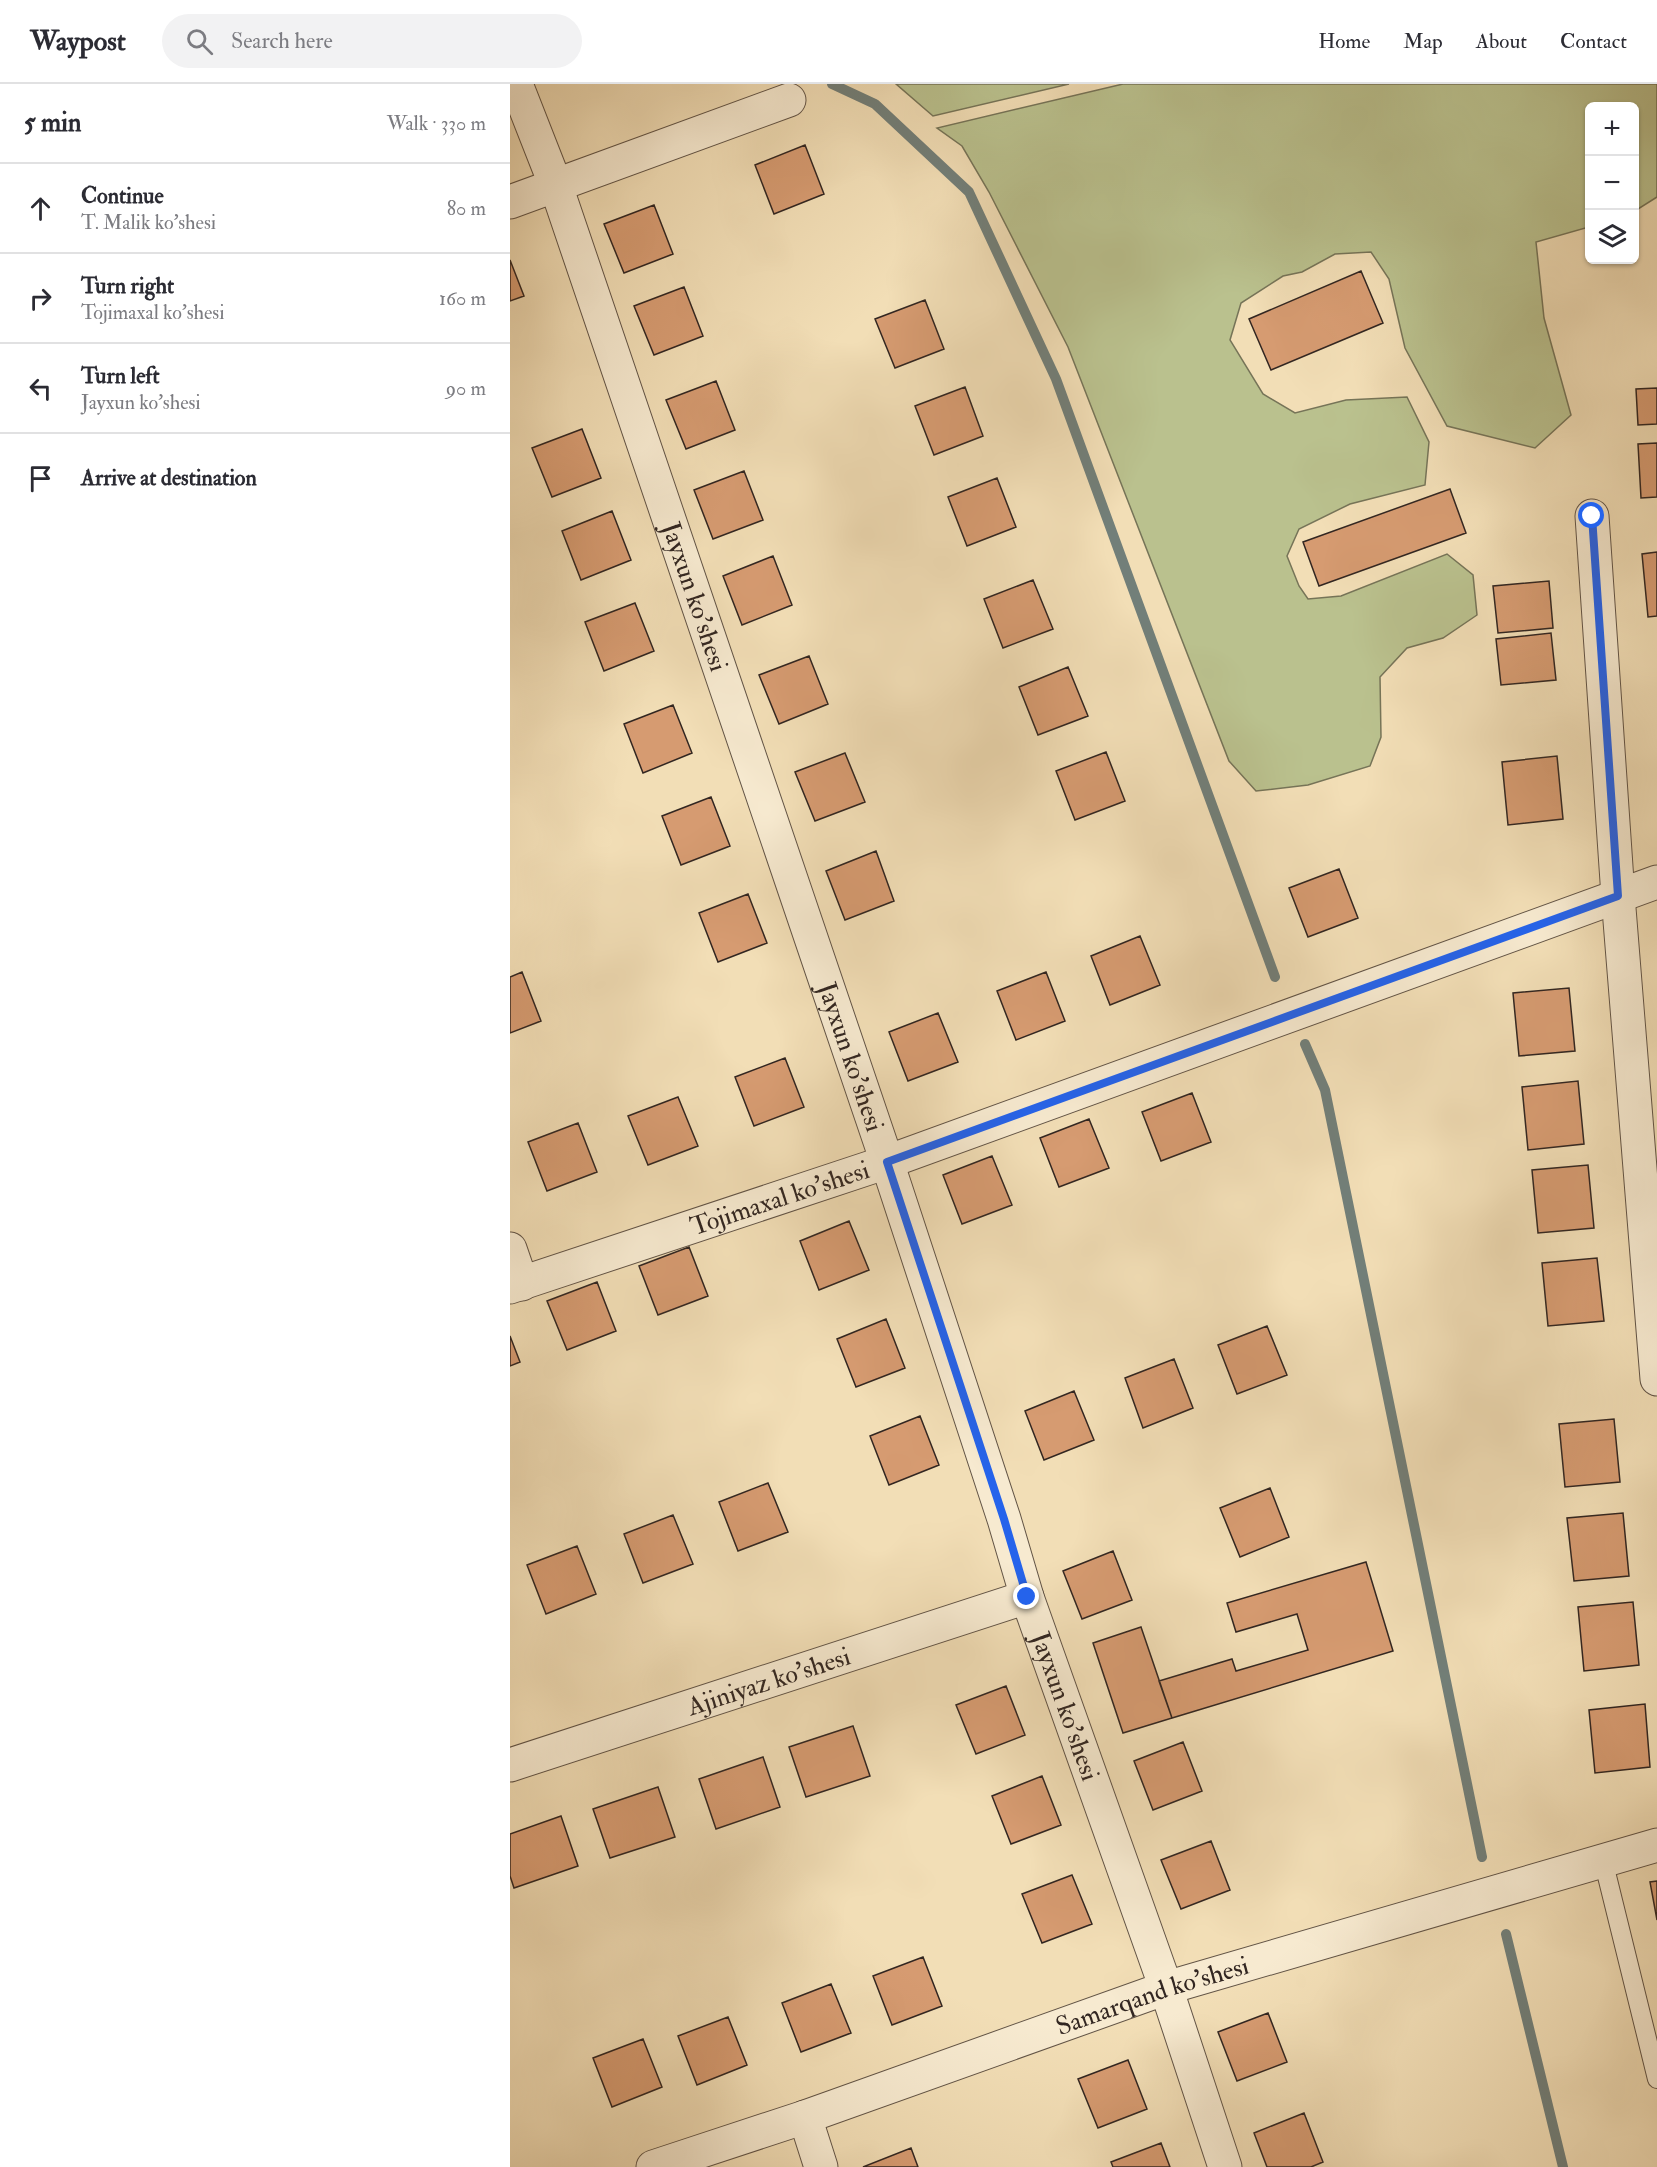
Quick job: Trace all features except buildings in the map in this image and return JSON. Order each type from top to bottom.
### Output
[{"type":"street","name":"Jayxun ko'shesi","points":[[516,84],[556,186],[887,1162],[1004,1519],[1027,1597],[1166,1988],[1225,2167]]},
{"type":"street","points":[[510,202],[789,100]]},
{"type":"street","points":[[1592,516],[1618,896],[1657,1380]]},
{"type":"street","name":"Tojimaxal ko'shesi","points":[[516,1285],[887,1162],[1657,882]]},
{"type":"street","points":[[510,1249],[516,1285]]},
{"type":"street","name":"Ajiniyaz ko'shesi","points":[[510,1765],[1027,1597]]},
{"type":"street","name":"Samarqand ko'shesi","points":[[653,2167],[805,2117],[1166,1988],[1657,1845]]},
{"type":"street","points":[[805,2117],[821,2167]]},
{"type":"lane","points":[[1603,1860],[1657,2079]]},
{"type":"green space","points":[[896,84],[1069,84],[933,116]]},
{"type":"green space","points":[[1123,84],[1657,84],[1657,197],[1639,208],[1639,102],[1585,102],[1585,228],[1536,242],[1544,318],[1571,415],[1535,448],[1447,426],[1405,348],[1389,279],[1371,252],[1335,254],[1302,272],[1283,276],[1241,303],[1230,340],[1263,394],[1295,413],[1346,400],[1407,397],[1429,442],[1425,485],[1350,504],[1299,529],[1287,556],[1299,586],[1308,599],[1341,596],[1447,554],[1473,575],[1477,615],[1443,638],[1407,648],[1380,677],[1381,737],[1370,766],[1308,785],[1256,791],[1229,761],[1068,347],[989,192],[962,146],[937,128]]},
{"type":"waterway","points":[[832,84],[875,104],[969,192],[1056,379],[1275,977]]},
{"type":"waterway","points":[[1305,1044],[1325,1090],[1482,1857]]},
{"type":"waterway","points":[[1506,1934],[1563,2167]]},
{"type":"route","points":[[1027,1597],[1004,1519],[887,1162],[1618,896],[1592,516]]}]
